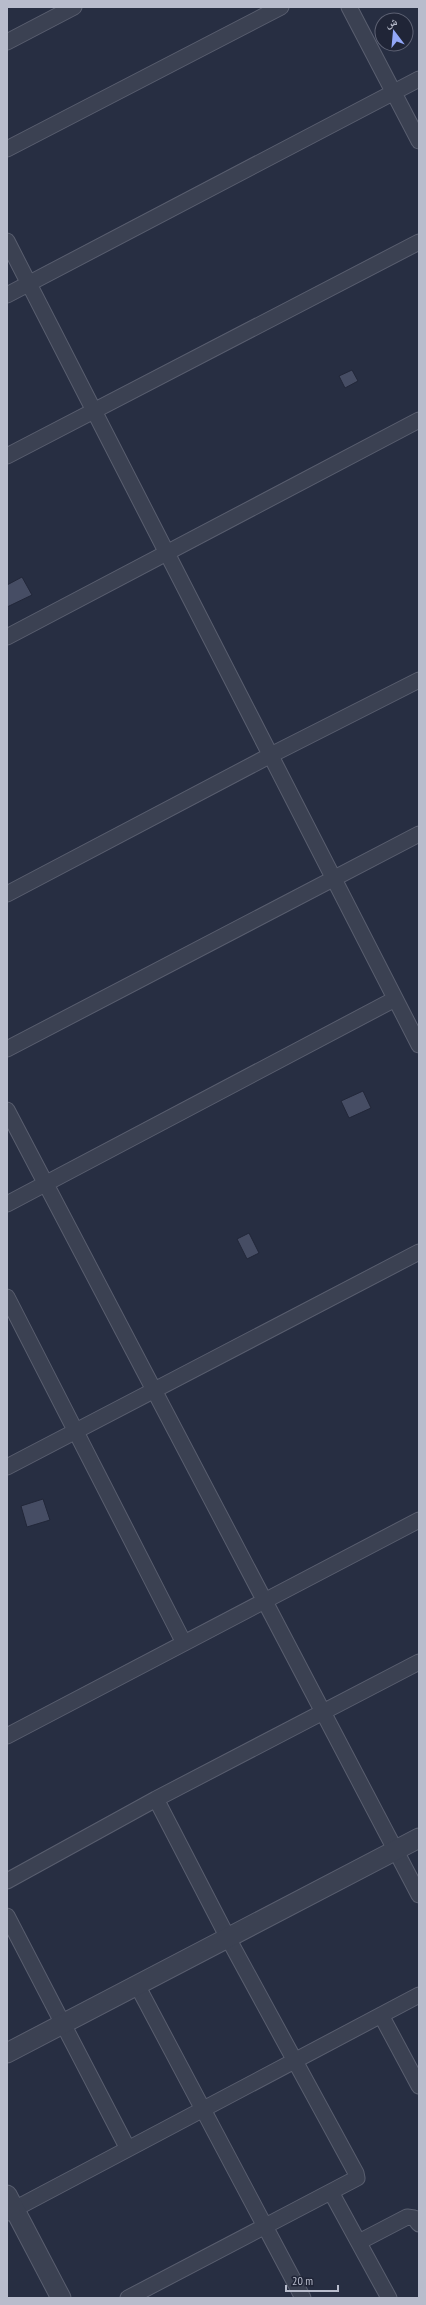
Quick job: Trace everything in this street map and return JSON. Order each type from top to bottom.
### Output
[{"type":"street","points":[[7,42],[74,7]]},
{"type":"street","points":[[7,149],[281,7]]},
{"type":"street","points":[[349,7],[419,141]]},
{"type":"street","points":[[7,295],[419,79]]},
{"type":"street","points":[[7,240],[419,1045]]},
{"type":"street","points":[[7,456],[419,242]]},
{"type":"street","points":[[7,636],[419,420]]},
{"type":"street","points":[[7,894],[271,755],[419,680]]},
{"type":"street","points":[[7,1050],[419,834]]},
{"type":"street","points":[[7,1204],[395,1000]]},
{"type":"street","points":[[7,1110],[419,1895]]},
{"type":"street","points":[[7,1466],[419,1252]]},
{"type":"street","points":[[7,1297],[184,1643]]},
{"type":"street","points":[[7,1736],[419,1520]]},
{"type":"street","points":[[7,1880],[156,1799],[419,1662]]},
{"type":"street","points":[[128,2298],[357,2178],[356,2173],[228,1938],[156,1799]]},
{"type":"street","points":[[7,2053],[419,1838]]},
{"type":"street","points":[[7,1916],[64,2023],[128,2149]]},
{"type":"street","points":[[138,1985],[303,2298]]},
{"type":"street","points":[[61,2298],[9,2205],[128,2149],[419,1994]]},
{"type":"street","points":[[381,2015],[419,2086]]},
{"type":"street","points":[[331,2192],[389,2298]]},
{"type":"street","points":[[359,2242],[407,2217],[414,2218],[419,2224]]},
{"type":"building","points":[[352,370],[358,381],[345,388],[339,376]]},
{"type":"building","points":[[22,577],[32,595],[7,607],[7,585]]},
{"type":"building","points":[[363,1091],[371,1108],[349,1118],[341,1101]]},
{"type":"building","points":[[249,1233],[259,1253],[247,1259],[237,1239]]},
{"type":"building","points":[[43,1499],[50,1520],[27,1527],[21,1506]]}]
